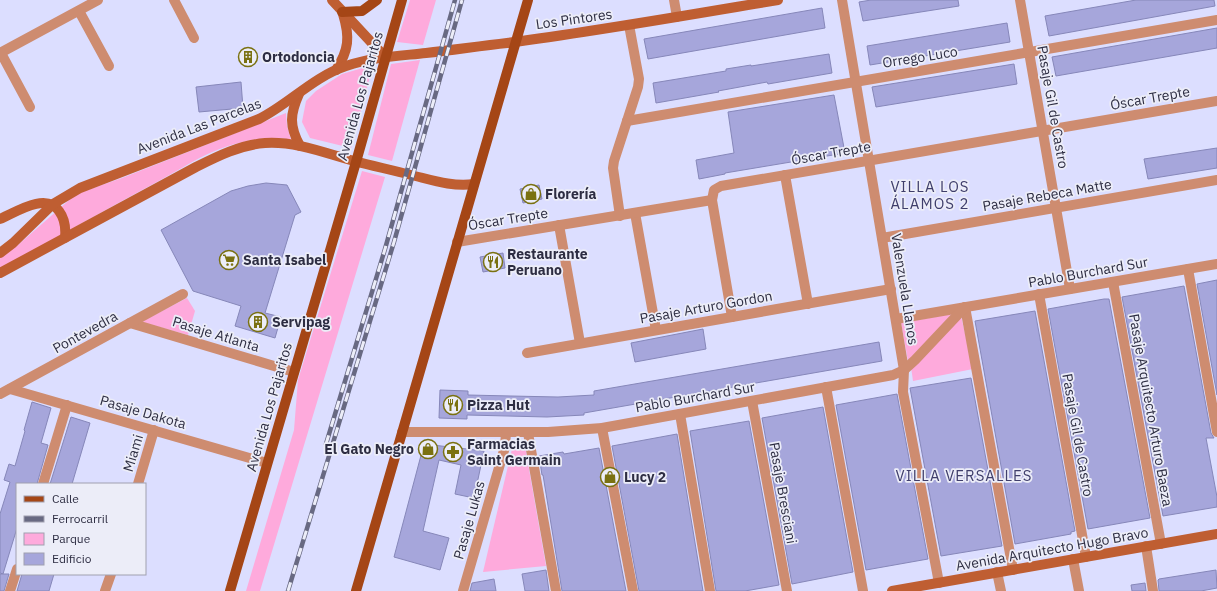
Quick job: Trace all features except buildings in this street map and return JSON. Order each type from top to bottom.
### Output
[{"type":"main road","points":[[342,12],[362,11],[378,0]]},
{"type":"main road","name":"Avenida Los Pajaritos","points":[[230,591],[402,0]]},
{"type":"main road","points":[[356,591],[528,0]]},
{"type":"street","points":[[30,106],[1,53],[98,0]]},
{"type":"street","points":[[174,0],[194,38]]},
{"type":"street","points":[[332,0],[385,57]]},
{"type":"street","points":[[674,0],[676,17]]},
{"type":"street","name":"Los Pintores","points":[[516,42],[778,0]]},
{"type":"street","name":"Valenzuela Llanos","points":[[842,0],[904,370],[903,392],[939,583]]},
{"type":"street","name":"Pasaje Gil de Castro","points":[[1020,0],[1070,289]]},
{"type":"street","points":[[79,10],[110,66]]},
{"type":"street","points":[[336,70],[344,56],[348,43],[347,30],[342,12]]},
{"type":"street","name":"Orrego Luco","points":[[627,121],[1217,20]]},
{"type":"street","points":[[620,216],[613,168],[638,87],[639,79],[629,25]]},
{"type":"street","name":"Avenida Las Parcelas","points":[[1,250],[14,243],[53,204],[80,188],[97,180],[259,119],[272,112],[310,84],[336,70],[352,64],[385,57],[516,42]]},
{"type":"street","points":[[300,92],[292,114],[294,133],[300,146]]},
{"type":"street","name":"Óscar Trepte","points":[[457,242],[712,200],[714,190],[721,186],[1217,101]]},
{"type":"street","points":[[0,273],[196,167],[225,153],[250,145],[264,143],[300,146],[356,162],[455,185],[474,184]]},
{"type":"street","points":[[785,175],[808,304]]},
{"type":"street","name":"Pasaje Rebeca Matte","points":[[882,238],[1217,180]]},
{"type":"street","points":[[712,200],[732,317]]},
{"type":"street","points":[[0,219],[34,204],[43,202],[53,204],[63,218],[65,224],[65,238]]},
{"type":"street","points":[[635,213],[656,330]]},
{"type":"street","points":[[559,225],[580,343]]},
{"type":"street","name":"Pablo Burchard Sur","points":[[896,319],[1217,264]]},
{"type":"street","points":[[1188,269],[1217,432]]},
{"type":"street","name":"Pasaje Arquitecto Arturo Baeza","points":[[1113,282],[1161,544]]},
{"type":"street","name":"Pasaje Arturo Gordon","points":[[526,353],[891,289]]},
{"type":"street","name":"Pontevedra","points":[[0,394],[183,294]]},
{"type":"street","name":"Pasaje Gil de Castro","points":[[1039,294],[1086,557]]},
{"type":"street","points":[[965,307],[1013,570]]},
{"type":"street","name":"Pablo Burchard Sur","points":[[402,432],[528,433],[567,432],[602,428],[893,375],[904,370],[957,317],[965,307]]},
{"type":"street","name":"Pasaje Atlanta","points":[[130,323],[294,372]]},
{"type":"street","points":[[826,387],[863,591]]},
{"type":"street","name":"Pasaje Dakota","points":[[10,389],[267,463]]},
{"type":"street","name":"Pasaje Bresciani","points":[[752,401],[787,591]]},
{"type":"street","points":[[43,483],[66,405]]},
{"type":"street","points":[[680,414],[710,591]]},
{"type":"street","points":[[602,428],[633,591]]},
{"type":"street","name":"Miami","points":[[138,483],[154,430]]},
{"type":"street","name":"Pasaje Lukas","points":[[463,591],[505,447],[506,433]]},
{"type":"street","points":[[528,433],[556,591]]},
{"type":"street","name":"Avenida Arquitecto Hugo Bravo","points":[[897,591],[1217,534]]},
{"type":"street","points":[[1146,546],[1153,591]]},
{"type":"street","points":[[1073,559],[1079,591]]},
{"type":"street","points":[[10,591],[16,572]]},
{"type":"street","points":[[997,572],[1000,591]]},
{"type":"street","points":[[105,591],[110,575]]},
{"type":"green space","points":[[410,0],[436,0],[423,45],[397,42]]},
{"type":"green space","points":[[420,60],[392,161],[368,155],[391,64]]},
{"type":"green space","points":[[373,65],[351,148],[310,138],[302,122],[306,101],[316,91],[342,74]]},
{"type":"green space","points":[[286,113],[287,126],[291,140],[267,138],[251,140],[218,149],[190,163],[0,269],[0,257],[18,245],[76,194],[122,178]]},
{"type":"green space","points":[[362,171],[385,177],[260,591],[246,591],[294,430],[298,380]]},
{"type":"green space","points":[[187,298],[195,311],[188,335],[141,322]]},
{"type":"green space","points":[[952,314],[908,361],[901,323]]},
{"type":"green space","points":[[961,316],[973,369],[913,381],[911,367]]},
{"type":"green space","points":[[524,441],[546,566],[483,572],[512,449]]},
{"type":"railway","points":[[326,444],[385,249],[455,0]]},
{"type":"railway","points":[[288,591],[394,242],[462,0]]},
{"type":"place","name":"Ortodoncia","points":[[248,57]]},
{"type":"place","name":"Florería","points":[[531,194]]},
{"type":"place","name":"Santa Isabel","points":[[229,260]]},
{"type":"place","name":"Restaurante Peruano","points":[[493,262]]},
{"type":"place","name":"Servipag","points":[[258,322]]},
{"type":"place","name":"Pizza Hut","points":[[453,405]]},
{"type":"place","name":"El Gato Negro","points":[[428,449]]},
{"type":"place","name":"Farmacias Saint Germain","points":[[453,452]]},
{"type":"place","name":"Lucy 2","points":[[610,477]]},
{"type":"district","name":"VILLA LOS ÁLAMOS 2","points":[[930,196]]},
{"type":"district","name":"VILLA VERSALLES","points":[[964,476]]}]
